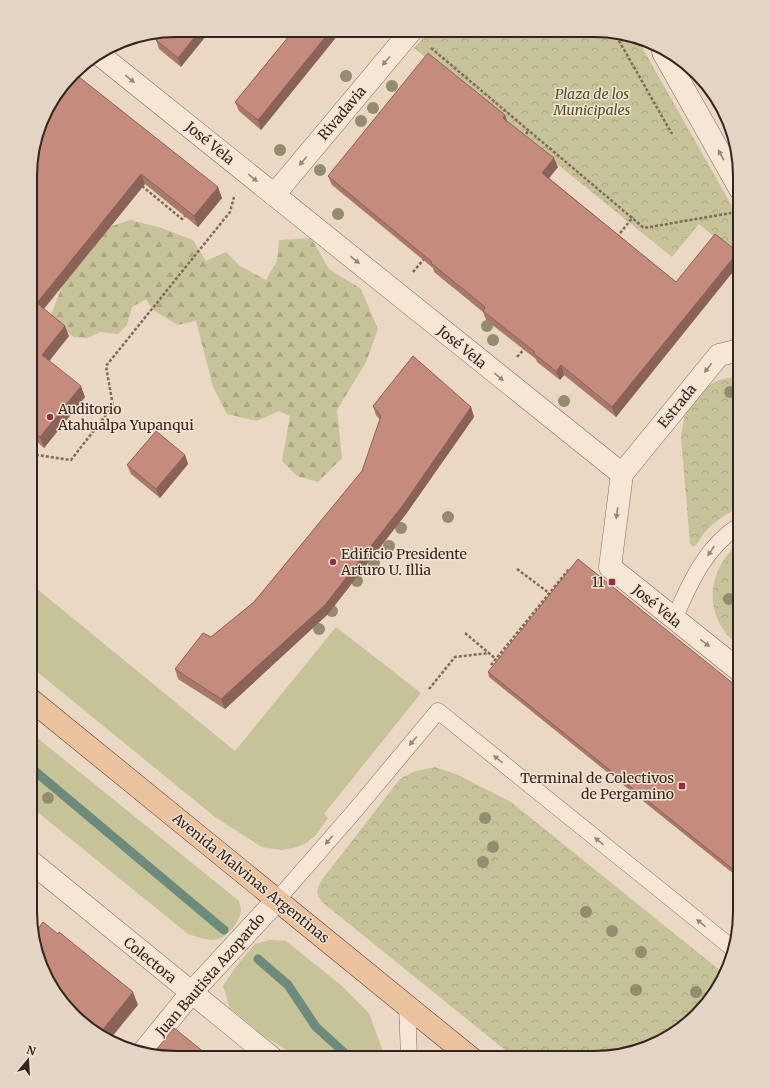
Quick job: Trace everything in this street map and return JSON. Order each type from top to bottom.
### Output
[{"type":"main road","name":"Avenida Malvinas Argentinas","points":[[37,705],[463,1051]]},
{"type":"street","name":"Rivadavia","points":[[274,195],[406,37]]},
{"type":"street","name":"José Vela","points":[[104,57],[500,378],[622,474],[610,567],[733,665]]},
{"type":"street","points":[[666,57],[733,176]]},
{"type":"street","name":"Estrada","points":[[622,474],[719,355],[733,352]]},
{"type":"street","name":"Colectora","points":[[37,867],[264,1051]]},
{"type":"street","name":"Juan Bautista Azopardo","points":[[147,1048],[191,993],[277,900]]},
{"type":"lane","points":[[674,619],[691,580],[716,544],[733,529]]},
{"type":"lane","points":[[277,900],[352,814],[438,711],[729,945]]},
{"type":"lane","points":[[407,1005],[409,1051]]},
{"type":"path","points":[[418,37],[633,217],[644,228],[733,213]]},
{"type":"path","points":[[618,39],[672,134]]},
{"type":"path","points":[[519,142],[529,130]]},
{"type":"path","points":[[136,182],[182,219],[185,216]]},
{"type":"path","points":[[37,455],[71,460],[113,406],[106,366],[230,212],[234,192]]},
{"type":"path","points":[[614,241],[633,217]]},
{"type":"path","points":[[396,293],[425,257]]},
{"type":"path","points":[[500,378],[530,342]]},
{"type":"path","points":[[516,569],[549,593]]},
{"type":"path","points":[[491,665],[569,569]]},
{"type":"path","points":[[465,633],[496,659]]},
{"type":"green space","name":"Plaza de los Municipales","points":[[424,37],[594,37],[612,38],[641,45],[733,208],[733,252],[699,224],[672,257],[414,48]]},
{"type":"green space","points":[[130,220],[161,228],[193,240],[206,261],[226,252],[240,266],[266,280],[277,261],[279,240],[311,238],[329,269],[361,289],[378,329],[366,362],[337,410],[342,458],[318,482],[297,476],[282,461],[290,416],[279,411],[257,421],[227,414],[213,387],[196,321],[178,325],[153,310],[146,299],[132,307],[127,325],[118,334],[101,332],[87,338],[73,337],[51,315],[71,263],[100,230]]},
{"type":"green space","points":[[733,377],[733,511],[716,522],[704,533],[695,546],[692,546],[690,544],[681,437],[684,418],[691,404],[702,389],[719,380]]},
{"type":"green space","points":[[733,548],[733,640],[719,623],[714,609],[713,595],[715,581],[720,567],[728,553]]},
{"type":"green space","points":[[37,589],[235,751],[336,627],[421,693],[324,814],[328,818],[315,836],[306,843],[297,847],[281,850],[262,847],[215,817],[37,672]]},
{"type":"green space","points":[[37,738],[239,901],[241,909],[239,918],[230,931],[223,937],[211,940],[188,934],[37,812]]},
{"type":"green space","points":[[435,767],[458,775],[511,802],[720,970],[710,989],[686,1016],[671,1028],[639,1044],[612,1050],[594,1051],[506,1051],[322,902],[318,894],[321,881],[400,779],[413,772]]},
{"type":"green space","points":[[270,940],[286,941],[342,986],[369,1013],[383,1051],[288,1051],[264,1036],[230,1008],[223,986],[237,965],[255,944]]},
{"type":"building","points":[[194,37],[178,58],[156,40],[158,38]]},
{"type":"building","points":[[288,37],[325,37],[258,120],[235,102]]},
{"type":"building","points":[[428,53],[505,115],[503,118],[554,158],[542,173],[676,282],[715,234],[733,248],[733,258],[612,407],[561,365],[556,371],[533,353],[535,352],[483,311],[485,307],[328,176]]},
{"type":"building","points":[[79,77],[218,187],[194,216],[141,174],[37,303],[38,158],[44,131],[60,99]]},
{"type":"building","points":[[37,303],[65,326],[42,355],[81,386],[40,437],[37,435]]},
{"type":"building","name":"Edificio Presidente Arturo U. Illia","points":[[413,356],[471,407],[403,505],[325,605],[221,699],[175,669],[203,633],[211,637],[254,602],[362,471],[381,416],[373,406]]},
{"type":"building","points":[[156,431],[185,455],[156,489],[127,465]]},
{"type":"building","name":"Terminal de Colectivos de Pergamino","points":[[578,559],[733,683],[733,869],[488,672]]},
{"type":"building","points":[[43,922],[58,934],[59,932],[133,992],[102,1030],[84,1016],[60,989],[48,965],[42,948],[38,929]]},
{"type":"building","points":[[174,1028],[203,1051],[176,1051],[156,1050]]},
{"type":"waterway","points":[[37,773],[224,930]]},
{"type":"waterway","points":[[258,959],[288,985],[316,1027],[342,1051]]},
{"type":"place","name":"Auditorio Atahualpa Yupanqui","points":[[50,417]]},
{"type":"place","name":"Edificio Presidente Arturo U. Illia","points":[[333,562]]},
{"type":"place","name":"11","points":[[612,582]]},
{"type":"place","name":"Terminal de Colectivos de Pergamino","points":[[682,786]]}]
